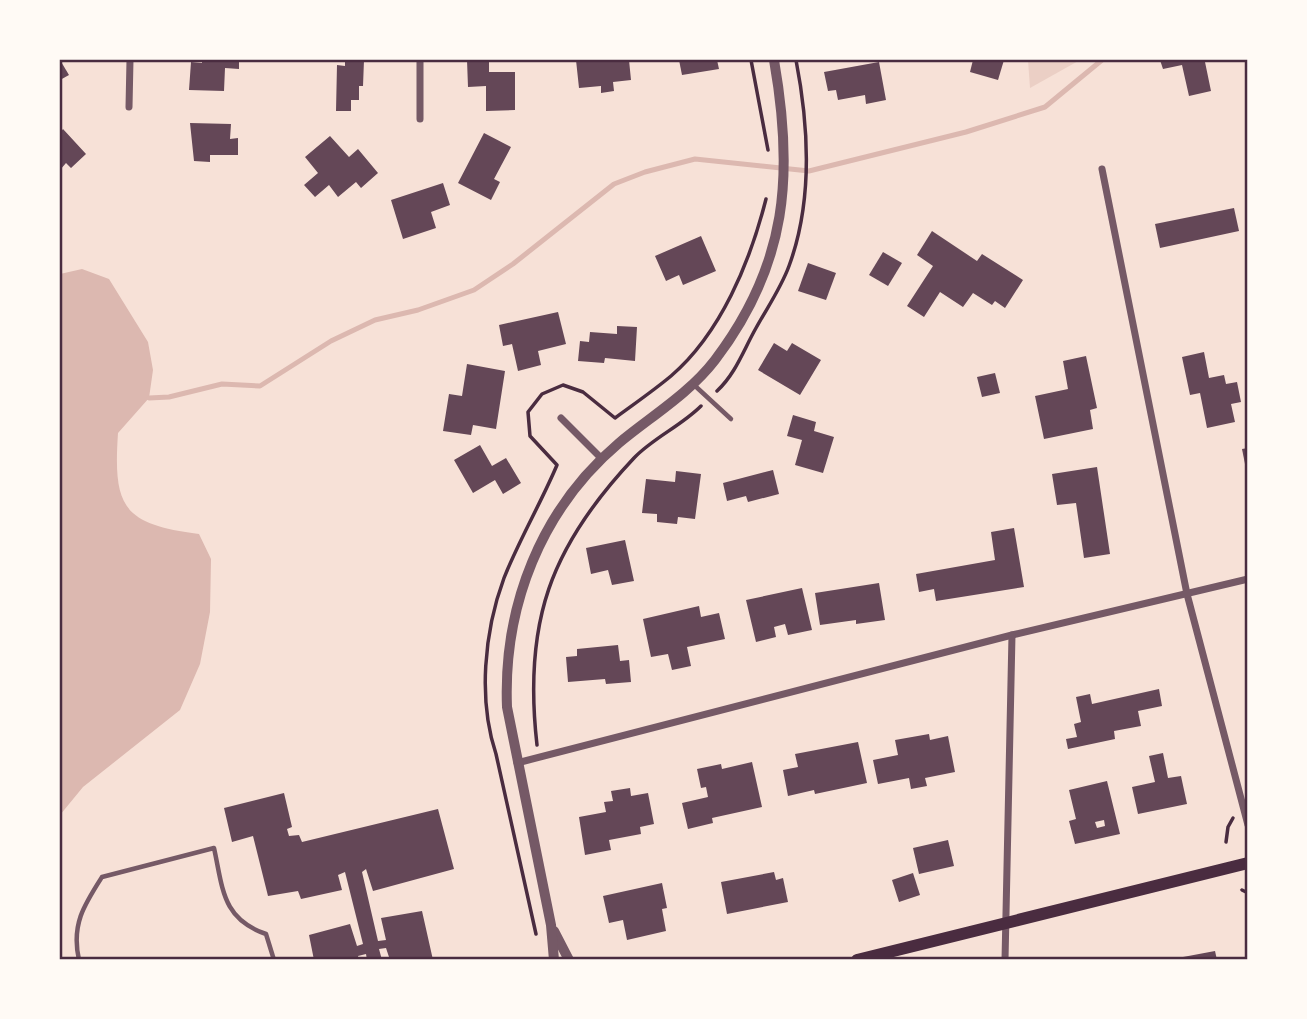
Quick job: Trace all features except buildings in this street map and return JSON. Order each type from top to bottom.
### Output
[{"type":"main road","points":[[857,960],[1248,863]]},
{"type":"street","points":[[129,107],[130,60]]},
{"type":"street","points":[[419,119],[420,60]]},
{"type":"street","points":[[554,960],[551,925],[507,707],[506,678],[512,629],[522,587],[552,517],[602,459],[693,383],[714,362],[757,291],[778,230],[782,202],[786,137],[774,60]]},
{"type":"street","points":[[1102,169],[1187,594],[1248,825]]},
{"type":"street","points":[[561,418],[602,459]]},
{"type":"street","points":[[517,763],[1012,635],[1248,579]]},
{"type":"street","points":[[1005,960],[1012,635]]},
{"type":"street","points":[[551,925],[569,960]]},
{"type":"lane","points":[[693,383],[731,419]]},
{"type":"lane","points":[[79,960],[76,946],[79,913],[102,877],[214,849],[224,894],[232,912],[245,927],[266,934],[274,960]]},
{"type":"path","points":[[751,60],[769,156]]},
{"type":"path","points":[[538,758],[534,719],[535,642],[554,570],[572,533],[635,457],[684,423],[734,374],[741,354],[789,268],[802,219],[807,174],[803,96],[796,60]]},
{"type":"path","points":[[504,578],[557,465],[530,436],[528,412],[542,394],[563,385],[583,392],[615,418],[672,375],[706,336],[748,258],[767,194]]},
{"type":"path","points":[[1226,842],[1228,827],[1242,804]]},
{"type":"path","points":[[1242,890],[1248,893]]},
{"type":"shaded area","points":[[1028,60],[1080,60],[1030,88]]},
{"type":"shaded area","points":[[82,269],[109,279],[148,342],[153,370],[149,398],[118,433],[118,479],[121,495],[128,508],[154,525],[199,534],[211,559],[210,612],[200,664],[180,710],[83,787],[60,815],[60,274]]},
{"type":"waterway","points":[[149,398],[169,397],[222,384],[260,386],[331,341],[375,320],[418,310],[474,290],[513,264],[614,184],[645,172],[695,159],[809,171],[966,132],[1045,107],[1102,60]]}]
